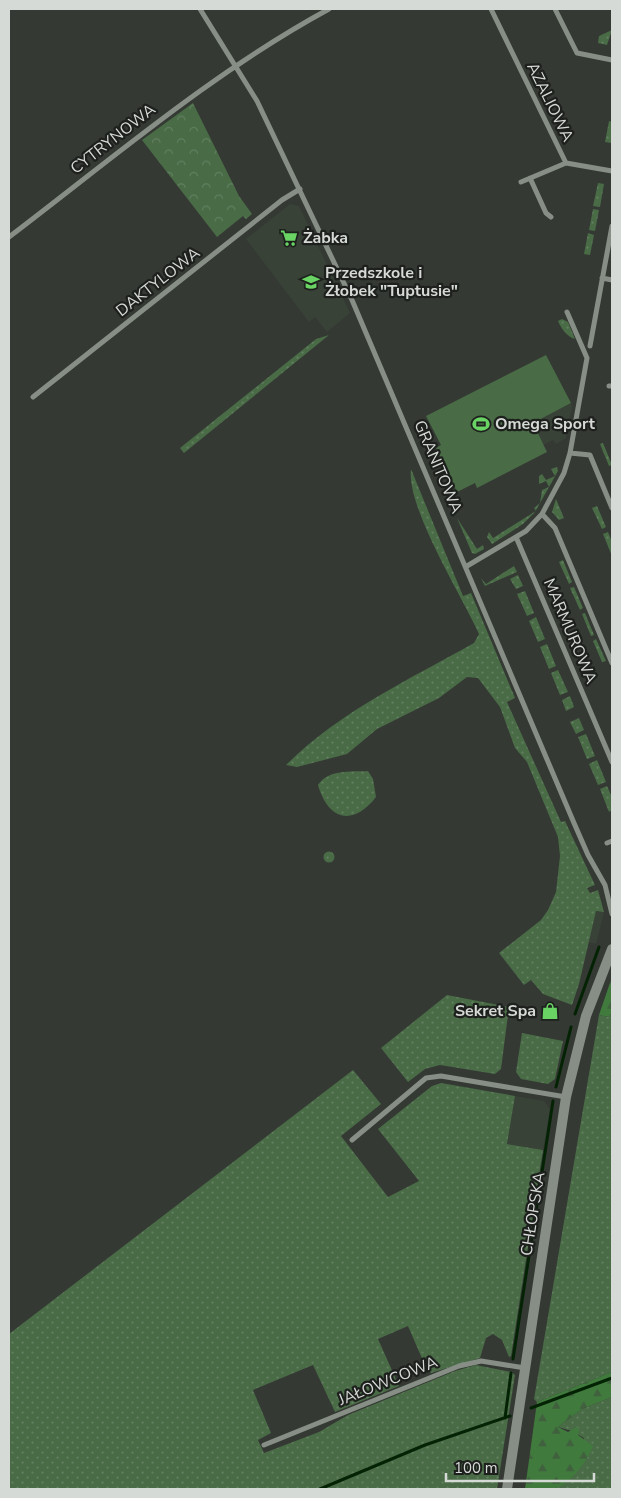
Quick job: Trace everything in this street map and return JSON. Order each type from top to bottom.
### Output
[{"type":"street","name":"GRANITOWA","points":[[200,9],[257,101],[352,300],[467,566],[584,847],[605,885],[612,914]]},
{"type":"street","name":"CYTRYNOWA","points":[[9,238],[172,109],[236,65],[329,9]]},
{"type":"street","name":"AZALIOWA","points":[[491,9],[566,163],[612,171]]},
{"type":"street","points":[[555,9],[577,53],[612,60]]},
{"type":"street","points":[[521,182],[566,163]]},
{"type":"street","points":[[530,178],[546,213],[551,217]]},
{"type":"street","name":"DAKTYLOWA","points":[[33,397],[286,197],[300,190]]},
{"type":"street","points":[[590,346],[612,226]]},
{"type":"street","points":[[602,278],[612,280]]},
{"type":"street","points":[[467,566],[516,538],[542,514],[564,473],[570,453],[588,358],[567,312]]},
{"type":"street","points":[[570,453],[590,455],[612,508]]},
{"type":"street","points":[[542,514],[555,528],[612,663]]},
{"type":"street","name":"MARMUROWA","points":[[516,538],[612,762]]},
{"type":"street","name":"GRANITOWA","points":[[605,885],[612,890]]},
{"type":"street","name":"CHŁOPSKA","points":[[507,1489],[566,1097],[584,1023],[612,948]]},
{"type":"street","points":[[352,1140],[426,1078],[441,1076],[566,1097]]},
{"type":"street","name":"JAŁOWCOWA","points":[[264,1445],[459,1366],[481,1361],[525,1368]]},
{"type":"shaded area","points":[[290,204],[299,206],[350,313],[327,332],[315,317],[309,322],[246,239]]},
{"type":"shaded area","points":[[571,403],[572,407],[566,438],[556,444],[553,440],[543,445],[532,423]]},
{"type":"shaded area","points":[[596,911],[604,912],[596,944],[588,942]]},
{"type":"shaded area","points":[[515,1096],[544,1101],[550,1109],[543,1150],[507,1144]]},
{"type":"green space","points":[[612,30],[607,45],[598,43],[599,36]]},
{"type":"green space","points":[[193,103],[239,196],[252,214],[246,219],[243,216],[217,237],[142,140]]},
{"type":"green space","points":[[609,121],[612,122],[611,143],[605,142]]},
{"type":"green space","points":[[598,183],[604,184],[600,207],[593,206]]},
{"type":"green space","points":[[593,209],[599,210],[595,231],[589,230]]},
{"type":"green space","points":[[588,233],[594,235],[590,255],[584,254]]},
{"type":"green space","points":[[562,319],[568,322],[575,339],[569,336],[563,329],[558,321]]},
{"type":"green space","points":[[329,335],[184,453],[180,448],[316,339]]},
{"type":"green space","name":"Omega Sport","points":[[546,355],[571,403],[533,423],[547,452],[477,488],[475,483],[457,492],[436,448],[441,445],[426,416]]},
{"type":"green space","points":[[603,443],[612,465],[609,466],[600,444]]},
{"type":"green space","points":[[557,467],[558,471],[536,511],[534,508],[540,503],[542,490],[549,487],[546,481],[539,484],[539,476],[542,474],[546,480],[555,476],[551,469]]},
{"type":"green space","points":[[411,469],[463,596],[471,593],[515,698],[507,702],[561,822],[565,821],[595,885],[587,888],[590,893],[598,890],[604,912],[596,911],[579,984],[572,1005],[543,994],[531,980],[524,985],[499,953],[541,920],[548,910],[556,892],[560,856],[558,837],[527,762],[515,748],[500,707],[478,678],[467,677],[439,698],[377,729],[347,754],[297,767],[286,765],[307,746],[352,713],[400,683],[474,643],[479,634],[426,528],[417,505],[412,485]]},
{"type":"green space","points":[[556,499],[564,518],[559,520],[552,512]]},
{"type":"green space","points":[[597,506],[606,527],[602,529],[592,508]]},
{"type":"green space","points":[[535,511],[523,524],[492,544],[487,537],[489,532],[493,538]]},
{"type":"green space","points":[[457,518],[477,549],[483,545],[484,549],[475,554],[472,553]]},
{"type":"green space","points":[[608,532],[612,542],[612,556],[603,534]]},
{"type":"green space","points":[[563,560],[572,582],[569,584],[559,562]]},
{"type":"green space","points":[[514,566],[517,572],[485,586],[481,578],[486,584]]},
{"type":"green space","points":[[518,575],[523,586],[516,589],[510,579]]},
{"type":"green space","points":[[574,587],[583,608],[580,610],[570,588]]},
{"type":"green space","points":[[525,591],[534,613],[527,616],[517,594]]},
{"type":"green space","points":[[585,613],[594,635],[591,636],[582,614]]},
{"type":"green space","points":[[536,617],[545,639],[538,642],[529,621]]},
{"type":"green space","points":[[596,639],[606,661],[602,662],[593,641]]},
{"type":"green space","points":[[547,644],[556,666],[549,669],[540,647]]},
{"type":"green space","points":[[558,670],[568,692],[560,695],[551,673]]},
{"type":"green space","points":[[570,696],[574,707],[566,711],[562,700]]},
{"type":"green space","points":[[579,718],[584,730],[576,734],[570,722]]},
{"type":"green space","points":[[586,734],[595,756],[587,759],[578,737]]},
{"type":"green space","points":[[597,760],[606,782],[598,785],[589,764]]},
{"type":"green space","points":[[368,771],[373,779],[376,797],[367,807],[359,813],[350,816],[335,812],[328,806],[322,797],[318,785],[323,780],[340,772]]},
{"type":"green space","points":[[607,786],[612,797],[612,810],[609,812],[600,789]]},
{"type":"green space","points":[[329,851],[335,857],[329,863],[323,857]]},
{"type":"green space","points":[[612,977],[612,1012],[609,1017],[599,1015]]},
{"type":"green space","points":[[447,995],[509,1007],[501,1069],[495,1074],[440,1065],[425,1069],[408,1082],[381,1048]]},
{"type":"green space","points":[[612,1012],[612,1372],[537,1402],[534,1399],[599,1015],[609,1017]]},
{"type":"green space","points":[[522,1033],[563,1041],[555,1079],[548,1084],[521,1079],[516,1072]]},
{"type":"green space","points":[[353,1070],[381,1104],[341,1136],[388,1197],[419,1181],[378,1129],[432,1086],[441,1083],[515,1096],[507,1144],[543,1150],[511,1356],[509,1357],[502,1340],[493,1334],[486,1338],[480,1358],[431,1373],[427,1370],[408,1326],[378,1339],[399,1386],[335,1412],[313,1365],[253,1390],[271,1433],[258,1440],[264,1453],[319,1432],[348,1415],[455,1371],[476,1365],[511,1372],[515,1375],[497,1489],[9,1489],[9,1334]]},
{"type":"green space","points":[[612,1372],[612,1397],[582,1409],[558,1427],[568,1432],[577,1427],[579,1429],[578,1435],[593,1446],[583,1465],[559,1487],[546,1490],[525,1489],[537,1402]]},
{"type":"green space","points":[[612,1397],[612,1489],[555,1489],[573,1476],[584,1438],[572,1431],[558,1427],[582,1409]]},
{"type":"waterway","points":[[575,1014],[599,947]]},
{"type":"waterway","points":[[556,1087],[571,1027]]},
{"type":"waterway","points":[[513,1359],[553,1101]]},
{"type":"waterway","points":[[505,1418],[511,1373]]},
{"type":"waterway","points":[[531,1408],[612,1378]]},
{"type":"waterway","points":[[320,1489],[425,1445],[510,1416]]},
{"type":"place","name":"Żabka","points":[[289,238]]},
{"type":"place","name":"Przedszkole i Żłobek \"Tuptusie\"","points":[[311,282]]},
{"type":"place","name":"Omega Sport","points":[[481,424]]},
{"type":"place","name":"Sekret Spa","points":[[550,1011]]}]
